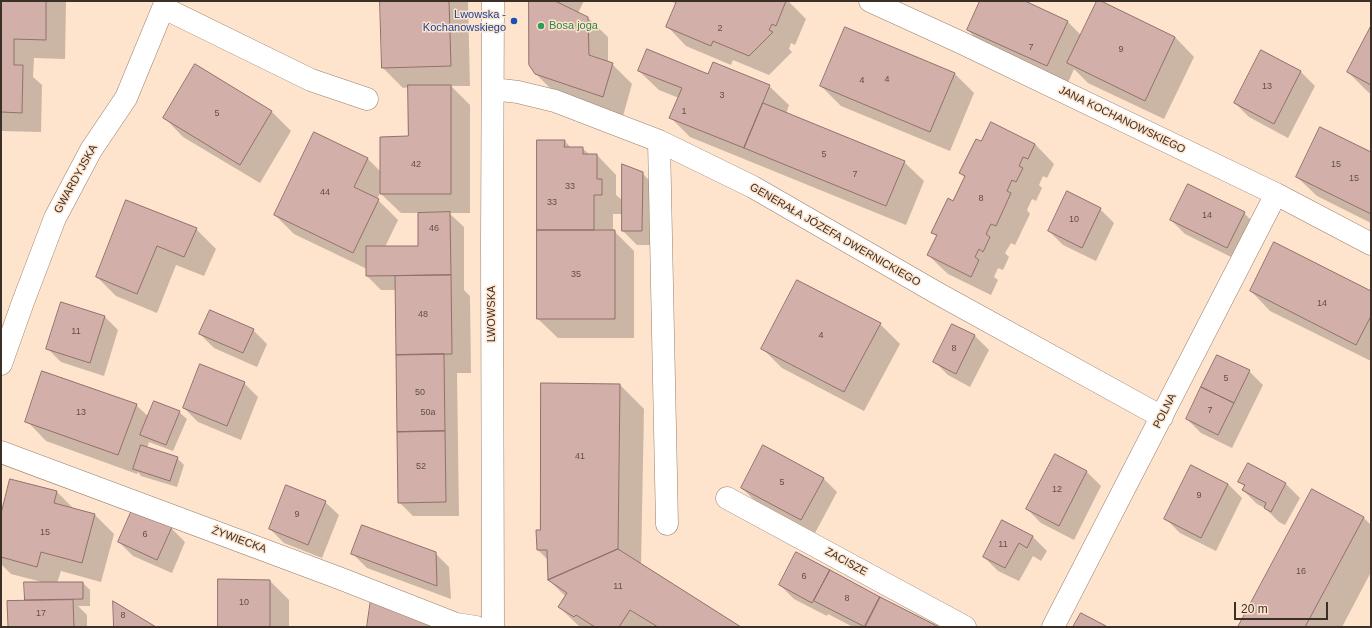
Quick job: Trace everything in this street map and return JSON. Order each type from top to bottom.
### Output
[{"type":"street","name":"LWOWSKA","points":[[493,1],[493,627]]},
{"type":"street","name":"JANA KOCHANOWSKIEGO","points":[[870,1],[962,43],[1276,194],[1371,244]]},
{"type":"street","points":[[165,4],[311,80],[367,99]]},
{"type":"street","name":"GWARDYJSKA","points":[[1,364],[55,218],[91,150],[126,98],[165,4]]},
{"type":"street","name":"GENERAŁA JÓZEFA DWERNICKIEGO","points":[[493,89],[518,92],[555,101],[659,141],[753,187],[937,293],[1162,418]]},
{"type":"street","points":[[659,141],[667,524]]},
{"type":"street","name":"POLNA","points":[[1053,627],[1162,418],[1276,194]]},
{"type":"street","name":"ŻYWIECKA","points":[[1,452],[339,578],[456,624],[476,627]]},
{"type":"street","name":"ZACISZE","points":[[727,498],[965,627]]},
{"type":"building","points":[[1,1],[46,1],[46,40],[14,39],[14,65],[23,65],[22,113],[1,112]]},
{"type":"building","points":[[380,1],[449,1],[451,66],[382,68]]},
{"type":"building","points":[[529,1],[555,1],[588,17],[589,55],[613,63],[603,97],[535,74],[529,65]]},
{"type":"building","points":[[677,1],[786,1],[776,26],[772,24],[769,30],[773,32],[749,56],[713,41],[711,46],[666,27]]},
{"type":"building","points":[[980,1],[1025,1],[1068,21],[1047,66],[967,30]]},
{"type":"building","points":[[1097,1],[1101,1],[1175,37],[1145,101],[1067,63]]},
{"type":"building","points":[[1371,26],[1371,85],[1347,72]]},
{"type":"building","points":[[845,27],[955,73],[930,132],[820,86]]},
{"type":"building","points":[[647,49],[708,74],[713,62],[770,85],[744,148],[669,118],[682,88],[638,71]]},
{"type":"building","points":[[1261,50],[1301,71],[1274,124],[1234,103]]},
{"type":"building","points":[[195,64],[272,111],[240,165],[163,118]]},
{"type":"building","points":[[408,85],[451,85],[451,194],[380,194],[380,137],[408,136]]},
{"type":"building","points":[[763,103],[905,161],[886,206],[744,148]]},
{"type":"building","points":[[991,122],[1035,144],[1028,159],[1023,157],[1019,166],[1023,168],[1016,182],[1012,180],[1007,191],[1011,193],[996,226],[991,224],[986,234],[990,237],[983,252],[979,249],[975,257],[979,260],[971,277],[927,255],[937,235],[931,233],[948,198],[953,201],[965,176],[959,173],[976,139],[981,141]]},
{"type":"building","points":[[1320,127],[1371,152],[1371,214],[1296,177]]},
{"type":"building","points":[[314,132],[368,158],[354,187],[379,199],[353,253],[274,215]]},
{"type":"building","points":[[537,140],[565,140],[564,147],[583,147],[583,154],[597,154],[597,179],[602,179],[602,195],[594,195],[594,230],[537,230]]},
{"type":"building","points":[[622,164],[643,172],[642,231],[622,231]]},
{"type":"building","points":[[1188,184],[1245,212],[1227,248],[1170,220]]},
{"type":"building","points":[[1067,191],[1101,208],[1082,248],[1048,231]]},
{"type":"building","points":[[126,200],[197,228],[184,257],[157,246],[137,294],[96,277]]},
{"type":"building","points":[[450,212],[451,275],[366,276],[366,246],[418,246],[418,213]]},
{"type":"building","points":[[537,230],[615,230],[615,319],[537,319]]},
{"type":"building","points":[[1274,242],[1371,291],[1371,316],[1356,345],[1250,291]]},
{"type":"building","points":[[451,275],[452,354],[396,355],[395,276]]},
{"type":"building","points":[[797,280],[881,323],[844,392],[761,349]]},
{"type":"building","points":[[61,302],[105,316],[90,363],[46,349]]},
{"type":"building","points":[[210,310],[254,329],[243,353],[199,334]]},
{"type":"building","points":[[952,324],[975,335],[956,374],[933,362]]},
{"type":"building","points":[[444,354],[445,431],[397,432],[396,355]]},
{"type":"building","points":[[1217,355],[1250,370],[1234,403],[1201,387]]},
{"type":"building","points":[[200,364],[245,382],[227,426],[183,408]]},
{"type":"building","points":[[42,371],[137,404],[118,455],[25,422]]},
{"type":"building","points":[[541,383],[620,384],[618,549],[548,580],[547,550],[537,550],[536,530],[540,530]]},
{"type":"building","points":[[1201,387],[1234,403],[1218,435],[1186,419]]},
{"type":"building","points":[[154,401],[180,411],[166,445],[140,435]]},
{"type":"building","points":[[445,431],[446,502],[398,503],[397,432]]},
{"type":"building","points":[[141,445],[178,457],[170,481],[133,469]]},
{"type":"building","points":[[763,445],[824,478],[801,520],[741,488]]},
{"type":"building","points":[[1055,454],[1087,471],[1059,526],[1026,509]]},
{"type":"building","points":[[1248,463],[1286,483],[1271,512],[1264,508],[1266,503],[1242,490],[1245,485],[1238,482]]},
{"type":"building","points":[[1191,465],[1228,484],[1201,538],[1164,519]]},
{"type":"building","points":[[10,479],[57,491],[54,503],[95,514],[82,563],[41,552],[37,567],[1,557],[1,514]]},
{"type":"building","points":[[286,485],[326,501],[308,545],[269,529]]},
{"type":"building","points":[[1312,489],[1364,517],[1305,627],[1238,627]]},
{"type":"building","points":[[132,510],[172,527],[157,560],[118,542]]},
{"type":"building","points":[[1002,520],[1033,536],[1027,548],[1019,543],[1005,568],[983,557]]},
{"type":"building","points":[[362,525],[436,552],[437,586],[351,554]]},
{"type":"building","points":[[618,549],[741,627],[658,627],[630,610],[619,627],[595,627],[576,615],[574,617],[558,607],[567,593],[548,580]]},
{"type":"building","points":[[796,552],[830,570],[812,603],[779,585]]},
{"type":"building","points":[[830,570],[880,597],[865,627],[814,601]]},
{"type":"building","points":[[218,579],[270,580],[270,627],[218,627]]},
{"type":"building","points":[[24,582],[83,582],[83,599],[25,600]]},
{"type":"building","points":[[880,597],[939,627],[865,626]]},
{"type":"building","points":[[371,599],[437,627],[367,627]]},
{"type":"building","points":[[73,600],[74,627],[8,627],[7,601]]},
{"type":"building","points":[[113,601],[156,627],[114,627]]},
{"type":"building","points":[[1081,613],[1106,626],[1106,627],[1073,627]]},
{"type":"place","name":"Lwowska - Kochanowskiego","points":[[514,21]]},
{"type":"place","name":"Bosa joga","points":[[541,26]]}]
